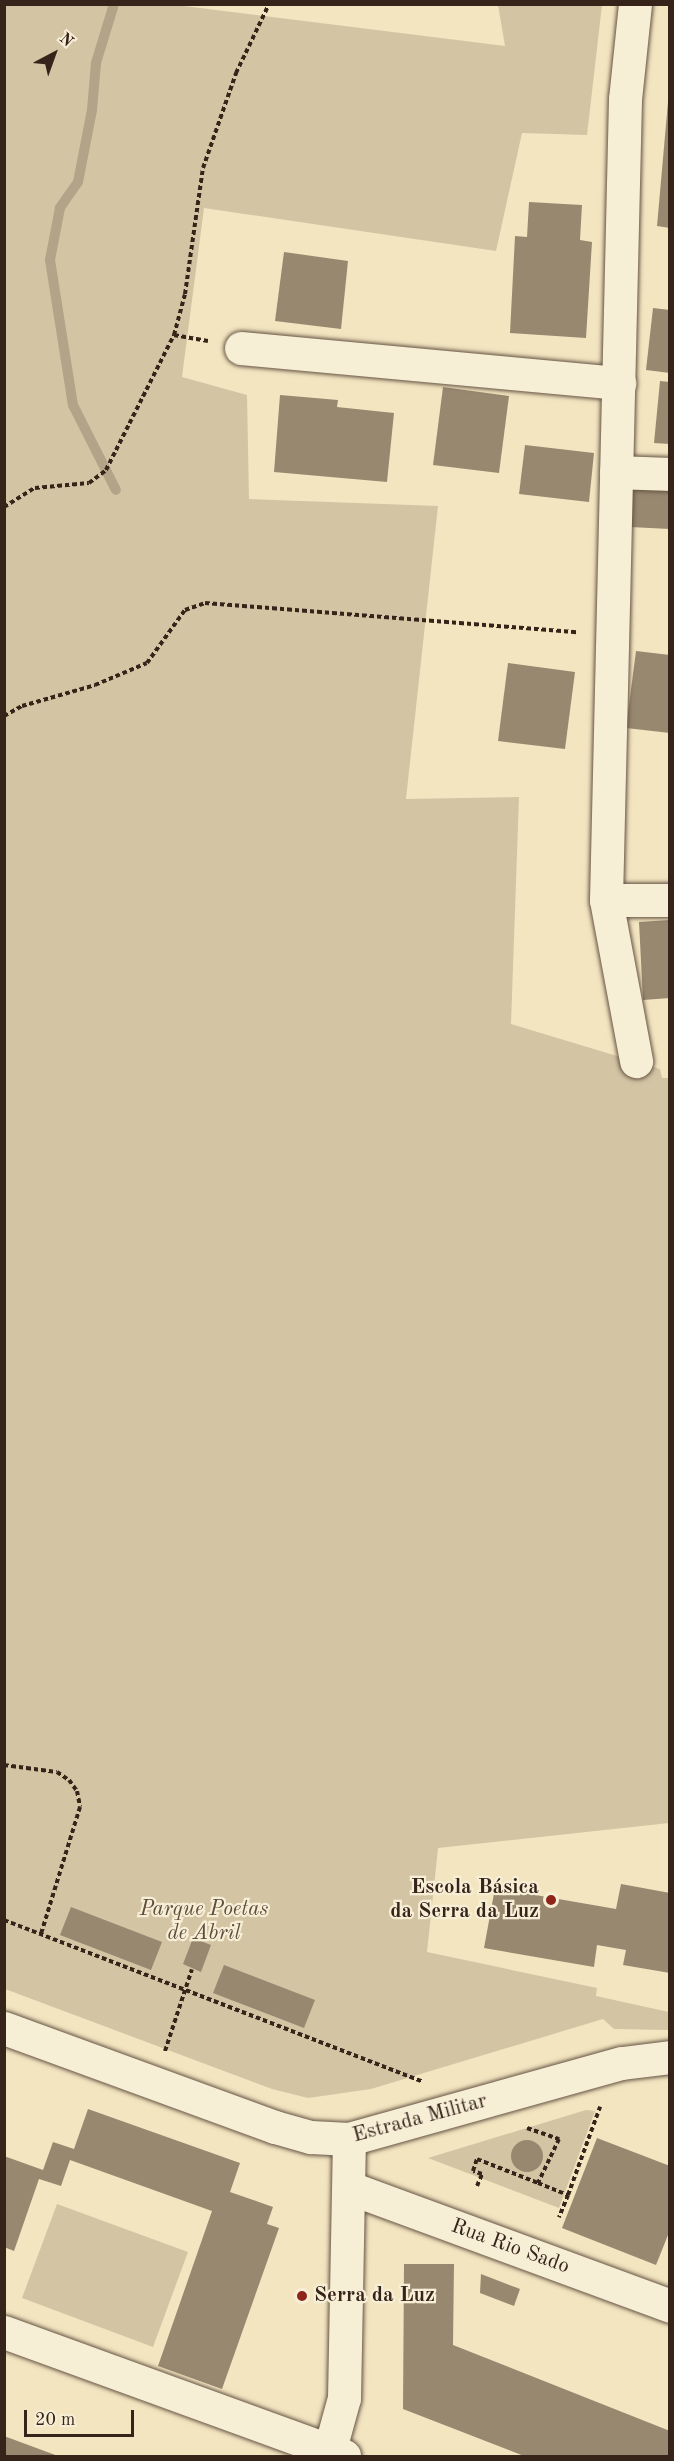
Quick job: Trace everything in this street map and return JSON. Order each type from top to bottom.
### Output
[{"type":"street","points":[[635,4],[625,99],[606,900],[636,1061]]},
{"type":"street","points":[[241,348],[619,384]]},
{"type":"street","points":[[616,472],[669,474]]},
{"type":"street","points":[[606,900],[669,900]]},
{"type":"street","name":"Estrada Militar","points":[[4,2028],[275,2127],[311,2137],[350,2139],[622,2063],[669,2057]]},
{"type":"street","points":[[4,2332],[334,2455],[344,2398],[350,2139]]},
{"type":"street","name":"Rua Rio Sado","points":[[350,2188],[669,2306]]},
{"type":"path","points":[[4,507],[35,488],[88,483],[106,470],[174,335],[185,294],[203,168],[236,73],[269,4]]},
{"type":"path","points":[[174,335],[241,348]]},
{"type":"path","points":[[4,716],[22,706],[95,685],[147,663],[185,610],[205,603],[612,634]]},
{"type":"path","points":[[4,1765],[57,1772],[77,1791],[80,1807],[41,1934]]},
{"type":"path","points":[[4,1920],[425,2083],[431,2118]]},
{"type":"path","points":[[154,2083],[192,1969]]},
{"type":"path","points":[[559,2217],[600,2107]]},
{"type":"path","points":[[527,2128],[559,2139],[538,2183]]},
{"type":"path","points":[[477,2186],[482,2174],[473,2170],[477,2159],[568,2194]]},
{"type":"green space","name":"Parque Poetas de Abril","points":[[4,5],[176,5],[505,46],[498,5],[602,5],[587,135],[522,133],[496,251],[204,208],[182,377],[247,395],[249,499],[438,506],[406,799],[519,797],[511,1024],[660,1069],[662,1078],[669,1078],[669,1823],[438,1848],[427,1952],[597,1988],[596,1996],[669,2012],[669,2030],[614,2029],[603,2019],[371,2089],[308,2098],[272,2089],[5,1989]]},
{"type":"green space","points":[[586,2110],[595,2111],[559,2208],[428,2158]]},
{"type":"green space","points":[[57,2204],[188,2252],[153,2347],[22,2298]]},
{"type":"building","points":[[668,102],[670,102],[670,228],[657,226]]},
{"type":"building","points":[[529,202],[582,205],[580,240],[592,242],[586,338],[510,333],[515,236],[527,237]]},
{"type":"building","points":[[284,252],[348,261],[341,329],[275,321]]},
{"type":"building","points":[[653,308],[670,310],[670,373],[646,370]]},
{"type":"building","points":[[660,381],[670,382],[670,444],[654,443]]},
{"type":"building","points":[[443,387],[509,396],[499,473],[433,465]]},
{"type":"building","points":[[280,395],[338,400],[337,407],[394,413],[387,482],[274,472]]},
{"type":"building","points":[[525,445],[594,453],[589,502],[519,494]]},
{"type":"building","points":[[631,485],[670,486],[670,529],[630,527]]},
{"type":"building","points":[[636,651],[670,655],[670,733],[626,728]]},
{"type":"building","points":[[508,663],[575,672],[565,749],[498,741]]},
{"type":"building","points":[[670,920],[670,998],[643,1000],[639,922]]},
{"type":"building","points":[[621,1884],[670,1893],[670,1973],[623,1965],[626,1950],[597,1945],[594,1967],[484,1948],[495,1888],[616,1909]]},
{"type":"building","points":[[71,1907],[162,1942],[151,1970],[60,1935]]},
{"type":"building","points":[[193,1938],[211,1945],[201,1972],[183,1964]]},
{"type":"building","points":[[224,1965],[315,2000],[304,2028],[213,1993]]},
{"type":"building","points":[[88,2109],[240,2163],[230,2192],[273,2207],[267,2224],[279,2228],[222,2389],[158,2366],[212,2211],[70,2160],[61,2186],[39,2179],[14,2251],[4,2247],[4,2156],[43,2170],[53,2142],[74,2149]]},
{"type":"building","points":[[597,2138],[670,2166],[670,2230],[656,2265],[562,2228]]},
{"type":"building","points":[[527,2140],[538,2145],[543,2156],[538,2167],[527,2172],[516,2167],[511,2156],[516,2145]]},
{"type":"building","points":[[404,2264],[454,2264],[453,2345],[670,2431],[670,2456],[524,2456],[403,2409]]},
{"type":"building","points":[[481,2274],[520,2289],[514,2306],[480,2293]]},
{"type":"building","points":[[4,2436],[58,2456],[4,2456]]},
{"type":"waterway","points":[[114,4],[96,63],[92,110],[78,182],[60,208],[50,260],[73,405],[116,490]]},
{"type":"place","name":"Escola Básica da Serra da Luz","points":[[551,1900]]},
{"type":"place","name":"Serra da Luz","points":[[302,2296]]}]
